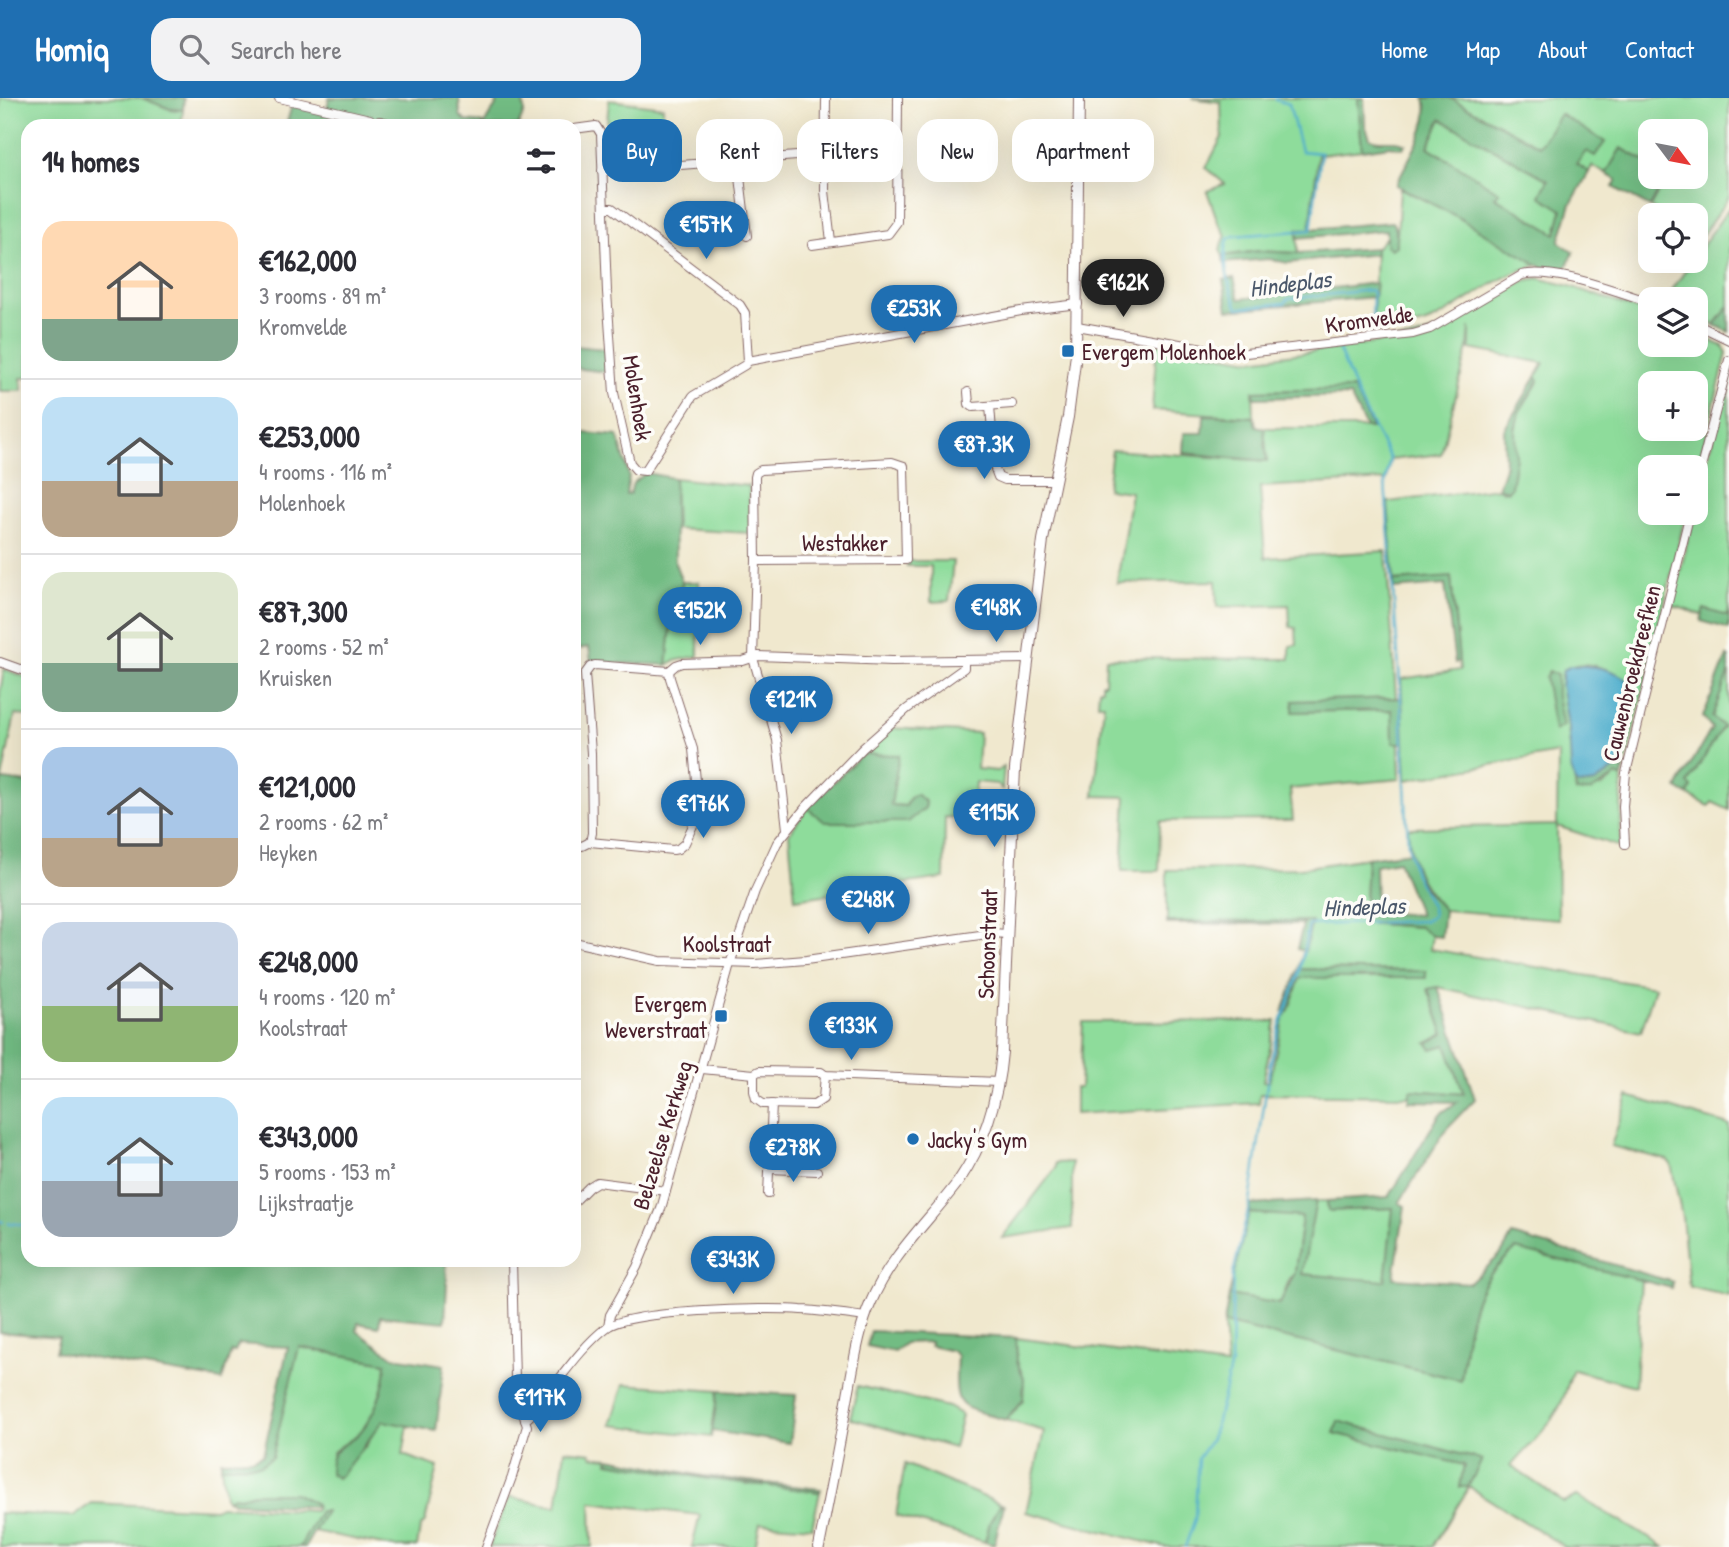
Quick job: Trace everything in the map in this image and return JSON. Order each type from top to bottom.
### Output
[{"type":"street","points":[[279,98],[371,119]]},
{"type":"street","points":[[826,98],[826,119]]},
{"type":"street","points":[[812,245],[888,234],[893,230],[897,222],[898,98]]},
{"type":"street","name":"Schoonstraat","points":[[818,1547],[865,1317],[877,1289],[895,1259],[967,1168],[987,1127],[999,1082],[1012,791],[1043,540],[1072,395],[1078,304],[1079,98]]},
{"type":"street","name":"Molenhoek","points":[[581,128],[596,126],[599,129],[602,171]]},
{"type":"street","name":"Molenhoek","points":[[603,182],[614,393],[633,468],[645,471],[693,396],[748,361],[1021,311],[1078,304]]},
{"type":"street","points":[[740,182],[744,232]]},
{"type":"street","points":[[826,182],[831,241]]},
{"type":"street","points":[[604,208],[612,208],[740,306],[745,313],[748,361]]},
{"type":"street","name":"Kromvelde","points":[[1077,326],[1215,351],[1246,354],[1413,334],[1430,329],[1522,275],[1532,272],[1558,275],[1638,298]]},
{"type":"street","points":[[1708,330],[1729,340]]},
{"type":"street","points":[[1704,455],[1729,360]]},
{"type":"street","points":[[968,392],[970,406],[1012,404]]},
{"type":"street","points":[[990,406],[998,477],[1005,480],[1055,480]]},
{"type":"street","name":"Westakker","points":[[892,462],[901,464],[905,475],[904,561],[756,561],[756,473],[761,470],[892,462]]},
{"type":"street","name":"Cauwenbroekdreefken","points":[[1625,844],[1623,806],[1626,773],[1687,525]]},
{"type":"street","points":[[756,561],[753,658],[777,740],[787,829]]},
{"type":"street","points":[[581,846],[590,842],[673,850],[681,848],[685,843],[699,812],[694,756],[670,678],[670,671],[676,665],[743,662],[753,658],[1027,659]]},
{"type":"street","name":"Belzeelse Kerkweg","points":[[608,1326],[610,1315],[650,1238],[702,1069],[730,964],[755,891],[777,843],[826,784],[863,747],[964,668],[964,660]]},
{"type":"street","points":[[0,662],[21,670]]},
{"type":"street","points":[[590,842],[591,753],[585,674],[595,665],[670,671]]},
{"type":"street","name":"Koolstraat","points":[[581,944],[660,961],[730,964],[787,962],[993,933],[1006,934]]},
{"type":"street","points":[[702,1069],[754,1073],[821,1072],[825,1075],[999,1082]]},
{"type":"street","points":[[754,1073],[756,1100],[763,1104],[818,1104],[823,1099],[825,1075]]},
{"type":"street","points":[[768,1195],[772,1104]]},
{"type":"street","points":[[770,1169],[817,1171]]},
{"type":"street","points":[[581,1195],[597,1182],[666,1191]]},
{"type":"street","points":[[486,1547],[512,1477],[527,1426],[515,1379],[512,1267]]},
{"type":"street","points":[[525,1420],[533,1415],[565,1373],[608,1326],[618,1321],[642,1316],[736,1310],[799,1310],[865,1317]]},
{"type":"green space","points":[[0,98],[142,98],[170,109],[183,110],[182,119],[21,119],[21,391],[0,391]]},
{"type":"green space","points":[[142,98],[184,98],[183,110],[170,109]]},
{"type":"green space","points":[[329,98],[459,98],[460,115],[463,119],[288,119],[292,105],[326,113]]},
{"type":"green space","points":[[499,98],[523,98],[524,112],[521,119],[487,119]]},
{"type":"green space","points":[[1191,98],[1358,98],[1362,150],[1318,155],[1310,229],[1297,230],[1298,253],[1258,251],[1223,256],[1220,250],[1226,235],[1218,222],[1207,191],[1225,184],[1206,168],[1222,137],[1221,102]]},
{"type":"green space","points":[[1358,98],[1364,98],[1365,125],[1370,138],[1401,142],[1406,144],[1403,148],[1390,146],[1362,150]]},
{"type":"green space","points":[[1425,98],[1450,98],[1539,146],[1560,114],[1605,142],[1595,156],[1586,151],[1577,164],[1589,172],[1571,204],[1559,242],[1574,252],[1564,271],[1545,269],[1454,215],[1396,185],[1418,143],[1427,109]],"holes":[[[1441,119],[1548,180],[1540,196],[1562,210],[1556,234],[1495,197],[1499,192],[1428,147]]]},
{"type":"green space","points":[[1450,98],[1729,98],[1729,197],[1708,227],[1708,203],[1652,203],[1660,189],[1708,189],[1708,119],[1638,119],[1638,157],[1621,148],[1606,174],[1592,166],[1589,172],[1577,165],[1586,150],[1561,114],[1539,147]]},
{"type":"green space","points":[[609,100],[663,107],[663,118],[607,119]]},
{"type":"green space","points":[[1441,119],[1548,180],[1562,210],[1556,234],[1495,197],[1499,193],[1427,146]]},
{"type":"green space","points":[[1621,148],[1638,157],[1638,189],[1660,189],[1652,203],[1643,203],[1613,187],[1617,180],[1606,174]]},
{"type":"green space","points":[[1400,188],[1454,215],[1539,265],[1511,274],[1422,325],[1373,332],[1376,248],[1386,237],[1386,245],[1397,236]]},
{"type":"green space","points":[[1729,208],[1729,306],[1715,325],[1708,322],[1708,287],[1674,287],[1684,273],[1708,273],[1708,238]]},
{"type":"green space","points":[[1392,222],[1396,228],[1396,246],[1391,249],[1386,245],[1386,230],[1298,238],[1297,230]]},
{"type":"green space","points":[[1376,248],[1376,254],[1288,263],[1269,259],[1224,263],[1223,256],[1258,251],[1298,253]]},
{"type":"green space","points":[[1234,278],[1239,299],[1376,283],[1374,297],[1228,310],[1223,280]]},
{"type":"green space","points":[[1538,278],[1638,310],[1638,357],[1708,357],[1708,339],[1723,346],[1727,353],[1708,428],[1708,371],[1638,371],[1638,441],[1705,441],[1701,455],[1638,455],[1638,525],[1683,525],[1624,770],[1616,768],[1623,751],[1635,689],[1615,673],[1596,666],[1577,665],[1561,675],[1576,792],[1603,786],[1616,776],[1622,777],[1620,847],[1557,826],[1558,919],[1444,910],[1422,882],[1411,853],[1408,828],[1557,825],[1558,753],[1406,780],[1401,679],[1460,670],[1451,578],[1394,581],[1388,502],[1498,488],[1503,491],[1519,412],[1539,381],[1536,377],[1544,363],[1470,349],[1470,327],[1468,348],[1441,454],[1390,460],[1386,480],[1260,487],[1265,558],[1386,551],[1396,698],[1293,701],[1293,712],[1393,710],[1393,742],[1399,743],[1400,779],[1290,789],[1293,820],[1160,821],[1159,871],[1122,871],[1126,797],[1094,796],[1104,704],[1098,704],[1099,689],[1102,689],[1102,683],[1105,683],[1106,658],[1290,659],[1290,646],[1297,645],[1296,628],[1290,627],[1289,605],[1217,607],[1216,581],[1117,583],[1131,492],[1107,489],[1112,450],[1267,461],[1264,428],[1372,428],[1354,389],[1253,391],[1254,417],[1152,410],[1157,344],[1251,360],[1411,338],[1436,331],[1527,280]]},
{"type":"green space","points":[[1729,306],[1729,332],[1715,325]]},
{"type":"green space","points":[[581,347],[605,349],[607,372],[581,369]]},
{"type":"green space","points":[[1729,372],[1727,617],[1704,609],[1702,615],[1672,605],[1692,525],[1708,525],[1708,458]]},
{"type":"green space","points":[[1536,377],[1539,380],[1519,412],[1515,429],[1516,457],[1508,491],[1498,488],[1505,467],[1504,430]]},
{"type":"green space","points":[[1354,389],[1372,428],[1366,428],[1350,396],[1255,398],[1253,391]]},
{"type":"green space","points":[[1204,415],[1254,417],[1256,426],[1264,428],[1267,461],[1183,453],[1184,433],[1203,433]]},
{"type":"green space","points":[[581,433],[618,436],[629,476],[626,495],[630,494],[633,483],[646,473],[674,478],[675,563],[682,582],[679,617],[672,618],[667,665],[591,662],[589,647],[581,649]]},
{"type":"green space","points":[[674,478],[749,486],[750,533],[676,529]]},
{"type":"green space","points":[[908,561],[953,561],[949,601],[931,602],[931,566],[907,566]]},
{"type":"green space","points":[[1451,577],[1459,661],[1455,663],[1445,585],[1394,589],[1394,581]]},
{"type":"green space","points":[[682,582],[699,582],[698,656],[667,665],[672,617],[679,617]]},
{"type":"green space","points":[[1704,609],[1727,616],[1729,609],[1729,629],[1701,621]]},
{"type":"green space","points":[[1727,656],[1729,671],[1712,717],[1723,726],[1688,784],[1692,787],[1688,795],[1677,788],[1712,728],[1703,717]]},
{"type":"green space","points":[[4,669],[21,675],[21,715],[15,715],[0,789],[0,692]]},
{"type":"green space","points":[[1549,671],[1557,675],[1557,696],[1563,726],[1554,731],[1545,677]]},
{"type":"green space","points":[[1729,671],[1729,810],[1712,802],[1709,806],[1688,795],[1692,787],[1688,784],[1723,726],[1712,717]]},
{"type":"green space","points":[[1402,698],[1403,743],[1393,743],[1392,710],[1293,712],[1293,701]]},
{"type":"green space","points":[[891,728],[979,733],[977,769],[997,771],[1004,767],[1002,789],[997,784],[975,782],[972,818],[945,817],[944,878],[795,899],[789,834],[807,808],[925,808],[923,799],[906,806],[891,805],[862,754]]},
{"type":"green space","points":[[862,754],[899,755],[891,805],[906,806],[909,799],[916,794],[926,803],[925,808],[908,822],[825,822],[807,808]]},
{"type":"green space","points":[[1616,768],[1624,770],[1622,777],[1616,776],[1591,791],[1576,792],[1575,782],[1579,785],[1595,783]]},
{"type":"green space","points":[[3,780],[21,782],[21,1267],[446,1267],[445,1322],[380,1316],[379,1327],[358,1323],[357,1331],[394,1357],[444,1365],[436,1431],[383,1421],[337,1478],[330,1473],[332,1456],[361,1431],[371,1416],[382,1390],[386,1363],[299,1347],[272,1457],[261,1465],[221,1466],[221,1460],[254,1459],[263,1455],[288,1347],[238,1344],[235,1352],[231,1351],[222,1380],[55,1352],[59,1337],[0,1332],[0,789]]},
{"type":"green space","points":[[1410,852],[1423,887],[1444,910],[1441,937],[1432,936],[1420,927],[1364,923],[1367,858]],"holes":[[[1398,861],[1420,915],[1376,912],[1375,865]]]},
{"type":"green space","points":[[1367,858],[1364,923],[1420,927],[1432,936],[1430,949],[1655,987],[1641,1032],[1438,987],[1428,989],[1444,1035],[1428,1043],[1446,1045],[1464,1094],[1411,1090],[1409,1096],[1260,1094],[1259,1103],[1075,1114],[1075,1088],[1080,1088],[1083,1022],[1276,1021],[1263,1081],[1269,1082],[1283,1021],[1300,978],[1426,971],[1299,969],[1311,921],[1167,922],[1167,870],[1301,868]]},
{"type":"green space","points":[[1312,921],[1305,951],[1297,949],[1303,924],[1167,924],[1167,922]]},
{"type":"green space","points":[[1299,969],[1426,971],[1426,978],[1300,978],[1288,1012],[1283,1011]]},
{"type":"green space","points":[[1438,987],[1475,1099],[1447,1128],[1399,1203],[1405,1206],[1394,1278],[1470,1283],[1501,1254],[1512,1235],[1673,1282],[1672,1288],[1516,1249],[1490,1275],[1478,1296],[1468,1331],[1461,1380],[1224,1323],[1229,1295],[1280,1304],[1295,1272],[1302,1217],[1249,1213],[1250,1205],[1316,1201],[1302,1274],[1385,1281],[1393,1208],[1328,1211],[1327,1201],[1389,1197],[1440,1114],[1457,1102],[1409,1101],[1411,1090],[1464,1094],[1446,1045],[1432,1049],[1427,1043],[1444,1034],[1428,989]]},
{"type":"green space","points":[[1628,1096],[1729,1125],[1729,1296],[1689,1287],[1682,1217],[1671,1164],[1667,1160],[1611,1146]]},
{"type":"green space","points":[[1072,1162],[1072,1228],[1002,1238],[1056,1168],[1056,1163]]},
{"type":"green space","points":[[1316,1201],[1327,1201],[1328,1211],[1394,1208],[1385,1282],[1301,1274]]},
{"type":"green space","points":[[1249,1213],[1302,1216],[1295,1272],[1280,1304],[1229,1295]]},
{"type":"green space","points":[[1516,1249],[1641,1280],[1635,1386],[1573,1370],[1558,1410],[1511,1466],[1564,1502],[1577,1496],[1664,1547],[1565,1547],[1469,1487],[1433,1547],[1165,1547],[1026,1512],[1044,1431],[1006,1420],[1016,1410],[1024,1379],[1017,1362],[1016,1338],[1227,1366],[1224,1323],[1461,1380],[1468,1331],[1478,1296],[1490,1275]],"holes":[[[1338,1422],[1481,1460],[1468,1487],[1460,1487],[1465,1465],[1335,1433]]]},
{"type":"green space","points":[[871,1331],[1016,1338],[1017,1361],[1024,1379],[1023,1400],[1006,1420],[967,1408],[958,1396],[957,1356],[953,1351],[930,1346],[930,1342],[905,1343],[894,1352],[867,1346]]},
{"type":"green space","points":[[298,1347],[386,1363],[382,1390],[371,1417],[361,1432],[333,1452],[330,1473],[337,1477],[366,1446],[383,1421],[408,1425],[403,1455],[438,1467],[417,1547],[393,1547],[313,1531],[325,1512],[320,1511],[300,1547],[0,1547],[0,1513],[73,1516],[92,1503],[315,1511],[314,1503],[294,1493],[254,1493],[228,1499],[225,1497],[221,1466],[261,1465],[272,1457]]},
{"type":"green space","points":[[624,1384],[718,1391],[711,1437],[611,1425]]},
{"type":"green space","points":[[858,1386],[948,1407],[962,1415],[954,1448],[850,1418]]},
{"type":"green space","points":[[718,1391],[796,1395],[790,1443],[712,1431]]},
{"type":"green space","points":[[1338,1421],[1482,1460],[1468,1487],[1460,1487],[1464,1465],[1334,1433]]},
{"type":"green space","points":[[565,1450],[591,1453],[591,1456],[609,1458],[609,1462],[710,1479],[820,1492],[812,1527],[760,1523],[755,1547],[692,1547],[700,1515],[591,1502],[592,1547],[489,1547],[509,1497],[557,1507]]},
{"type":"green space","points":[[609,1458],[703,1476],[821,1489],[820,1492],[710,1479],[608,1462]]},
{"type":"green space","points":[[905,1464],[1001,1504],[990,1522],[985,1542],[896,1516]]},
{"type":"green space","points":[[254,1493],[294,1493],[316,1504],[314,1507],[237,1503],[228,1499]]},
{"type":"green space","points":[[1001,1504],[1004,1505],[994,1545],[985,1542],[990,1522]]},
{"type":"green space","points":[[320,1511],[326,1511],[305,1547],[300,1547]]},
{"type":"water","points":[[1571,666],[1607,670],[1623,677],[1635,689],[1623,751],[1616,768],[1595,783],[1579,785],[1575,782],[1571,769],[1569,729],[1561,686],[1563,670]]},
{"type":"waterway","name":"Hindeplas","points":[[1276,98],[1289,104],[1301,151],[1321,153],[1311,230],[1234,236],[1228,239],[1225,256],[1227,274],[1238,308],[1285,303],[1288,299],[1371,290],[1372,331]]},
{"type":"waterway","name":"Hindeplas","points":[[1185,1547],[1195,1519],[1198,1458],[1210,1441],[1231,1364],[1233,1274],[1250,1202],[1270,1064],[1280,1026],[1299,974],[1309,925],[1424,921],[1433,916],[1432,908],[1415,874],[1408,844],[1400,683],[1385,483],[1390,459],[1360,401],[1339,350]]},
{"type":"waterway","points":[[9,1223],[21,1224]]},
{"type":"place","name":"Evergem Molenhoek","points":[[1068,351]]},
{"type":"place","name":"Evergem Weverstraat","points":[[721,1016]]},
{"type":"place","name":"Jacky's Gym","points":[[913,1139]]}]
